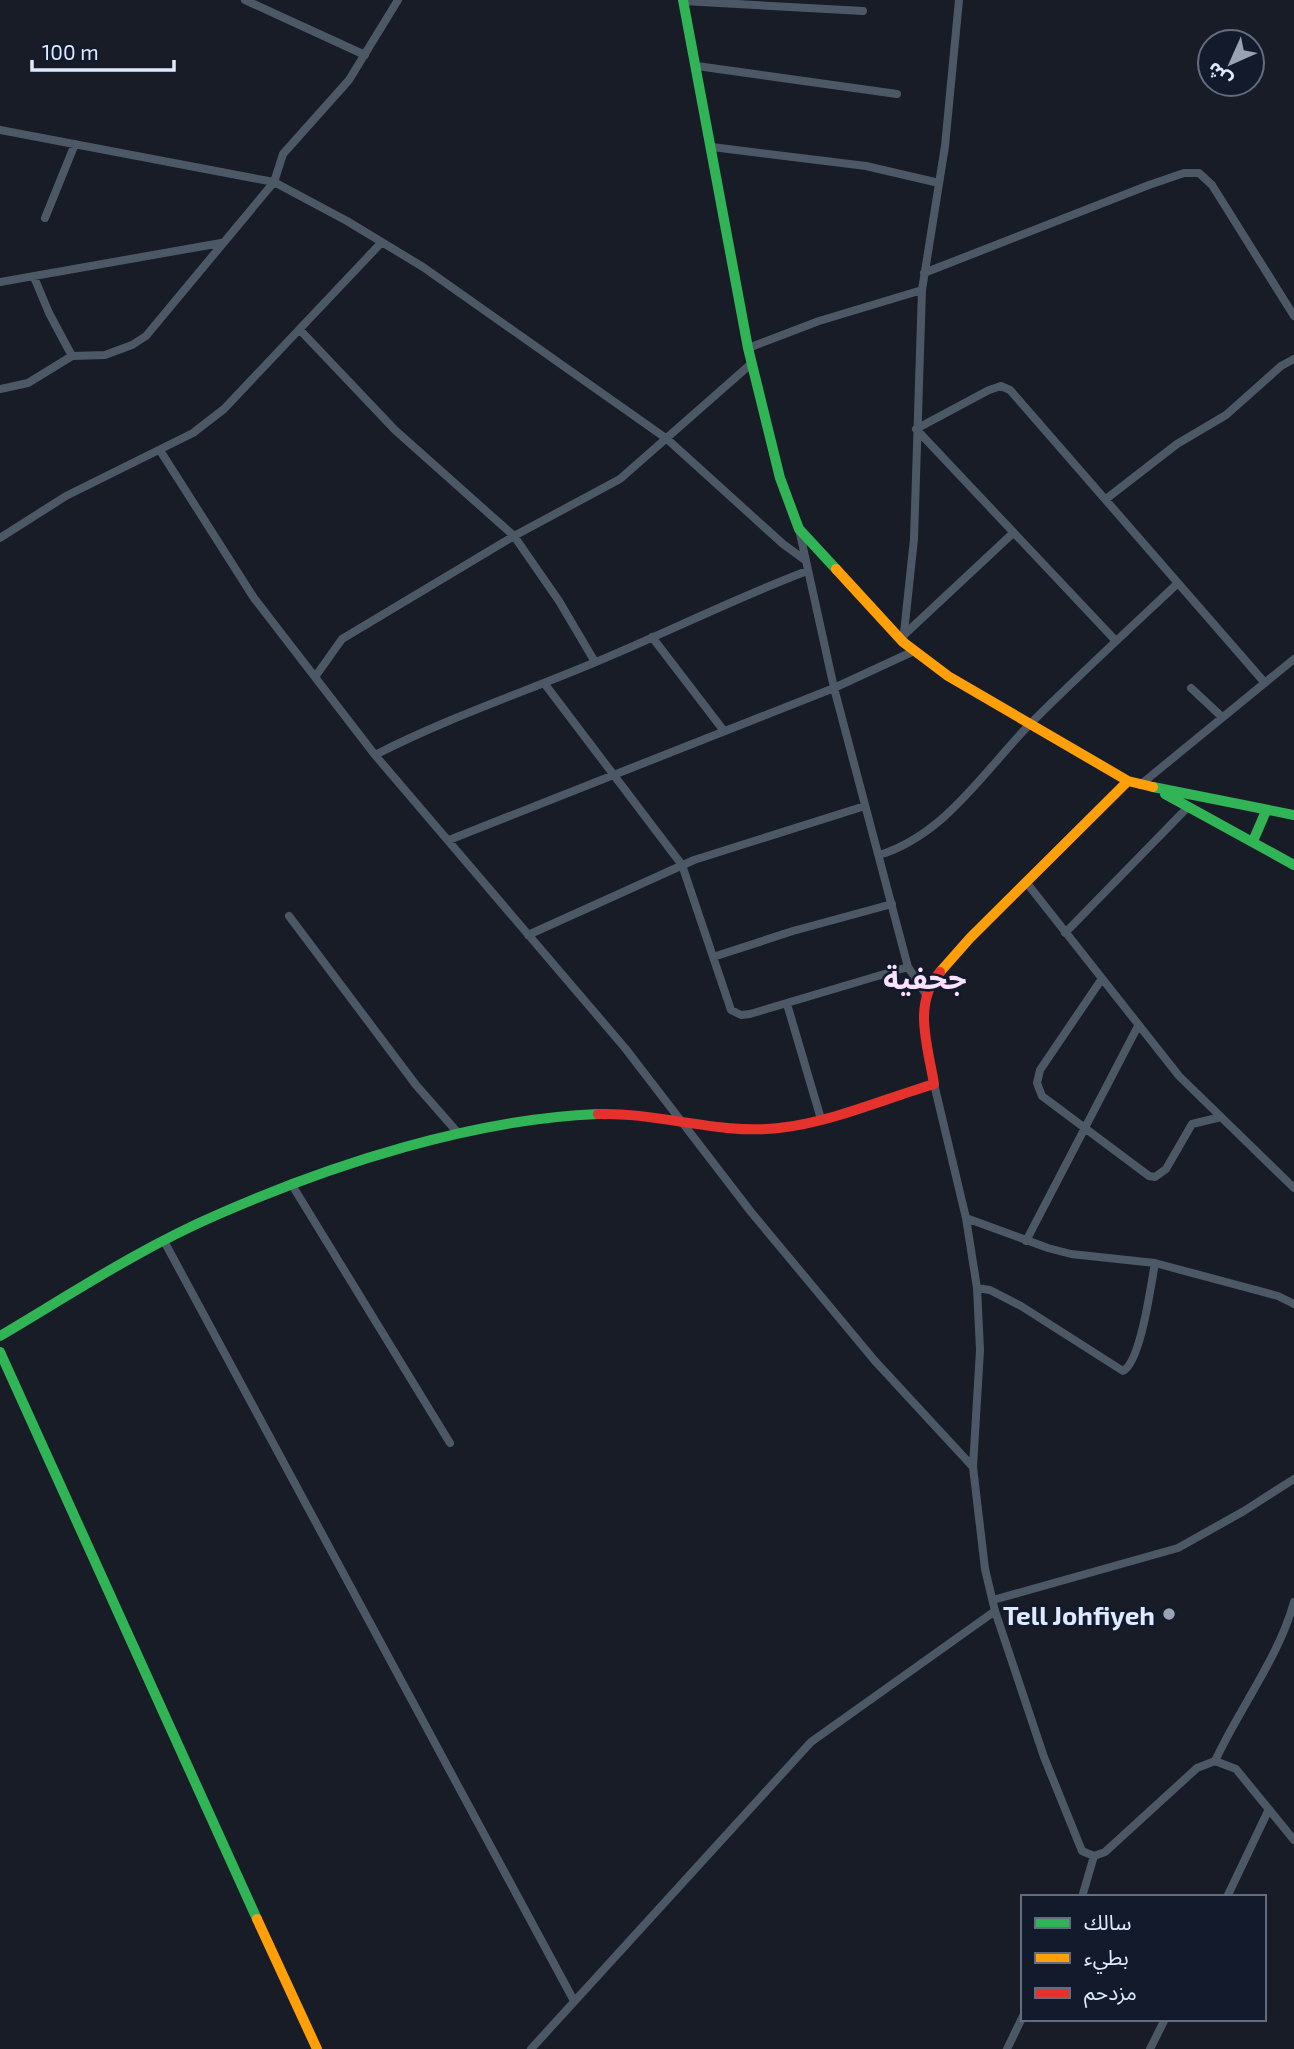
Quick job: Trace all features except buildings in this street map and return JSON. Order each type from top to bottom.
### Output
[{"type":"street","points":[[245,0],[365,55]]},
{"type":"street","points":[[0,389],[28,383],[72,356],[104,355],[132,345],[146,336],[274,182],[283,154],[333,100],[365,55],[398,0]]},
{"type":"street","points":[[863,10],[683,0],[698,66],[748,348],[780,478],[799,528],[834,688],[908,967],[925,993],[925,1033],[934,1084],[967,1218],[977,1288],[980,1350],[973,1468],[983,1558],[995,1611],[1082,1851],[1094,1856],[1105,1852],[1197,1768],[1215,1760],[1245,1700],[1280,1642],[1294,1602]]},
{"type":"street","points":[[904,638],[914,540],[922,290],[939,183],[959,0]]},
{"type":"street","points":[[698,66],[897,94]]},
{"type":"street","points":[[0,130],[274,182],[347,220],[423,267],[667,439],[783,544],[805,560]]},
{"type":"street","points":[[45,218],[75,144]]},
{"type":"street","points":[[712,147],[866,166],[939,183]]},
{"type":"street","points":[[924,273],[1149,185],[1184,173],[1199,173],[1212,185],[1294,316]]},
{"type":"street","points":[[0,282],[221,243]]},
{"type":"street","points":[[0,538],[66,496],[161,452],[193,433],[224,409],[381,243]]},
{"type":"street","points":[[34,277],[48,313],[72,356]]},
{"type":"street","points":[[748,348],[831,317],[922,290]]},
{"type":"street","points":[[300,330],[396,430],[514,536],[595,662]]},
{"type":"street","points":[[1106,499],[1177,444],[1226,415],[1273,372],[1294,359]]},
{"type":"street","points":[[315,677],[342,639],[514,536],[607,487],[667,439],[752,363]]},
{"type":"street","points":[[916,429],[989,390],[1006,387],[1017,396],[1265,683]]},
{"type":"street","points":[[916,429],[1012,534],[1116,641]]},
{"type":"street","points":[[161,452],[254,598],[375,755],[687,1124],[751,1212],[875,1361],[973,1468]]},
{"type":"street","points":[[799,528],[914,651],[966,688],[1029,726],[1128,781],[1294,815]]},
{"type":"street","points":[[904,638],[1012,534]]},
{"type":"street","points":[[375,755],[472,710],[595,662],[807,571]]},
{"type":"street","points":[[879,855],[898,849],[927,832],[986,774],[1029,726],[1177,583]]},
{"type":"street","points":[[652,637],[724,731]]},
{"type":"street","points":[[449,840],[834,688],[914,651]]},
{"type":"street","points":[[1140,785],[1294,659]]},
{"type":"street","points":[[544,683],[682,865],[731,1010],[735,1014],[750,1014],[787,1004],[908,967]]},
{"type":"street","points":[[1191,688],[1222,717]]},
{"type":"street","points":[[925,993],[943,967],[1128,781]]},
{"type":"street","points":[[1157,789],[1294,866]]},
{"type":"street","points":[[528,935],[682,865],[865,806]]},
{"type":"street","points":[[1065,933],[1188,807]]},
{"type":"street","points":[[1253,841],[1266,810]]},
{"type":"street","points":[[1026,881],[1101,980],[1196,1095],[1267,1158],[1294,1188]]},
{"type":"street","points":[[713,957],[793,931],[892,904]]},
{"type":"street","points":[[289,916],[416,1085],[458,1133]]},
{"type":"street","points":[[1101,980],[1061,1037],[1037,1083],[1042,1096],[1149,1176],[1155,1177],[1166,1169],[1192,1124],[1221,1117]]},
{"type":"street","points":[[787,1004],[821,1119]]},
{"type":"street","points":[[1026,1241],[1138,1026]]},
{"type":"street","points":[[0,1336],[164,1241],[218,1214],[292,1185],[458,1133],[515,1121],[608,1114],[761,1130],[821,1119],[934,1084]]},
{"type":"street","points":[[292,1185],[450,1443]]},
{"type":"street","points":[[967,1218],[1026,1241],[1071,1254],[1155,1263],[1278,1296],[1294,1304]]},
{"type":"street","points":[[164,1241],[573,1999]]},
{"type":"street","points":[[977,1288],[990,1290],[1021,1306],[1123,1371],[1130,1366],[1144,1320],[1155,1263]]},
{"type":"street","points":[[0,1352],[111,1602],[317,2049]]},
{"type":"street","points":[[993,1600],[1178,1548],[1294,1479]]},
{"type":"street","points":[[531,2049],[573,1999],[811,1742],[995,1611]]},
{"type":"street","points":[[1215,1760],[1236,1769],[1294,1840]]},
{"type":"street","points":[[1228,1895],[1269,1809]]},
{"type":"street","points":[[1083,1895],[1094,1856]]},
{"type":"street","points":[[1007,2049],[1021,2020]]},
{"type":"street","points":[[1150,2049],[1164,2021]]},
{"type":"traffic: fast","points":[[683,0],[748,348],[780,478],[799,529],[836,569]]},
{"type":"traffic: fast","points":[[1153,787],[1294,815]]},
{"type":"traffic: fast","points":[[1165,794],[1294,865]]},
{"type":"traffic: fast","points":[[1253,841],[1266,811]]},
{"type":"traffic: fast","points":[[0,1336],[162,1241],[219,1214],[309,1178],[404,1147],[453,1135],[502,1125],[598,1114]]},
{"type":"traffic: fast","points":[[0,1352],[257,1919]]},
{"type":"traffic: slow","points":[[836,569],[903,642],[948,676],[1128,781],[1153,787]]},
{"type":"traffic: slow","points":[[940,972],[970,938],[1128,781]]},
{"type":"traffic: slow","points":[[257,1919],[317,2049]]},
{"type":"traffic: jam","points":[[598,1114],[643,1116],[734,1128],[779,1128],[838,1115],[934,1084],[924,1011],[931,984],[940,972]]},
{"type":"place","name":"Tell Johfiyeh","points":[[1169,1614]]},
{"type":"district","name":"جحفية","points":[[925,977]]}]
